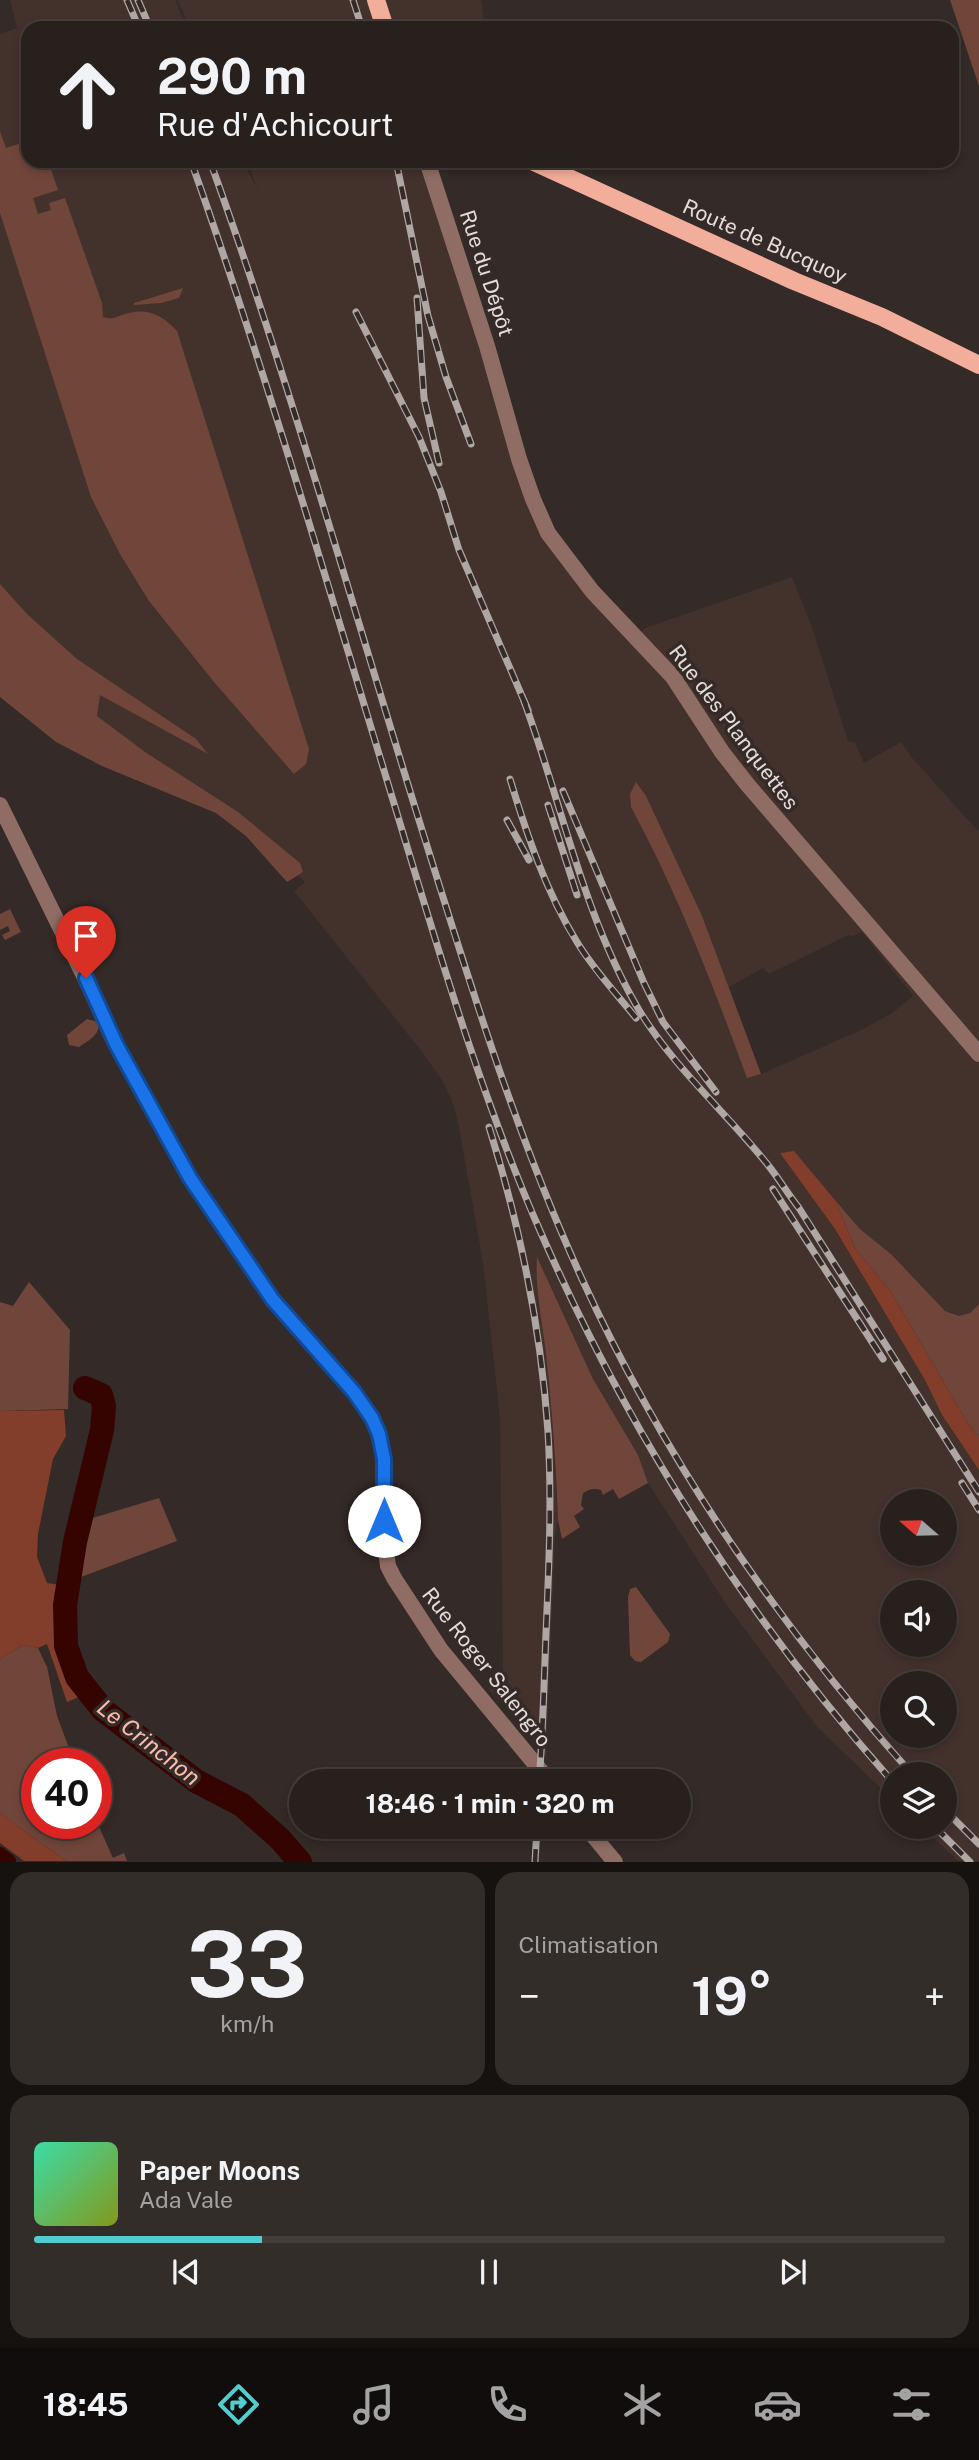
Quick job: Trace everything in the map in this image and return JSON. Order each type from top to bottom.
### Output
[{"type":"main road","points":[[376,0],[382,21]]},
{"type":"main road","name":"Route de Bucquoy","points":[[547,168],[794,281],[882,317],[979,365]]},
{"type":"street","name":"Rue du Dépôt","points":[[429,168],[502,400]]},
{"type":"street","name":"Rue des Planquettes","points":[[502,400],[533,499],[548,533],[563,554],[592,591],[673,677],[722,752],[747,784],[979,1054]]},
{"type":"street","name":"Rue Roger Salengro","points":[[0,806],[110,1032],[190,1178],[253,1273],[290,1321],[354,1392],[372,1418],[379,1434],[384,1459],[384,1521],[388,1566],[401,1590],[441,1650],[539,1769]]},
{"type":"street","points":[[596,1839],[615,1861]]},
{"type":"shaded area","points":[[10,0],[175,0],[184,21],[21,21],[21,168],[247,168],[258,190],[250,168],[429,168],[540,516],[636,636],[645,628],[792,577],[811,624],[848,741],[855,742],[864,763],[901,742],[979,832],[979,1304],[970,1313],[959,1316],[945,1311],[892,1255],[860,1229],[794,1152],[780,1153],[835,1229],[925,1380],[942,1415],[979,1470],[979,1861],[958,1861],[935,1839],[957,1839],[957,1762],[880,1762],[880,1787],[818,1728],[726,1604],[648,1483],[638,1455],[593,1379],[538,1259],[538,1302],[551,1400],[558,1520],[555,1537],[546,1757],[487,1687],[503,1674],[500,1419],[483,1263],[458,1122],[442,1080],[294,891],[305,882],[302,879],[298,876],[287,882],[246,836],[216,813],[102,766],[56,742],[0,697],[0,34],[17,28]],"holes":[[[862,932],[913,996],[892,1013],[861,1030],[761,1074],[729,987],[763,968],[769,974],[848,935]]]},
{"type":"shaded area","points":[[178,0],[481,0],[484,21],[187,21]]},
{"type":"shaded area","points":[[950,0],[979,0],[979,86],[959,21]]},
{"type":"shaded area","points":[[0,131],[6,148],[21,143],[21,168],[50,168],[58,190],[33,198],[38,214],[51,210],[49,203],[65,198],[102,303],[103,317],[147,312],[160,317],[177,331],[309,749],[306,764],[294,774],[214,682],[149,601],[120,554],[91,497],[0,213]]},
{"type":"shaded area","points":[[183,288],[179,298],[161,303],[134,305],[134,303]]},
{"type":"shaded area","points":[[0,584],[27,614],[77,659],[196,739],[208,754],[100,695],[97,716],[145,752],[238,812],[300,863],[303,872],[287,882],[246,836],[216,813],[102,766],[56,742],[0,697]]},
{"type":"shaded area","points":[[636,782],[646,796],[702,916],[761,1074],[747,1078],[694,940],[631,807],[630,794]]},
{"type":"shaded area","points":[[10,909],[21,932],[5,940],[2,935],[10,931],[8,926],[0,930],[0,914]]},
{"type":"shaded area","points":[[87,1019],[98,1022],[96,1034],[79,1047],[69,1045],[67,1035]]},
{"type":"shaded area","points":[[794,1151],[835,1200],[855,1248],[891,1292],[979,1438],[979,1470],[942,1415],[925,1380],[835,1229],[780,1153]]},
{"type":"shaded area","points":[[835,1200],[860,1229],[892,1255],[945,1311],[959,1316],[970,1313],[979,1304],[979,1438],[891,1292],[855,1248]]},
{"type":"shaded area","points":[[537,1257],[593,1379],[638,1455],[648,1483],[619,1499],[613,1489],[603,1495],[601,1490],[596,1489],[583,1493],[581,1505],[584,1509],[574,1516],[580,1527],[562,1539],[558,1520]]},
{"type":"shaded area","points":[[29,1282],[70,1330],[68,1409],[0,1411],[0,1302],[13,1306]]},
{"type":"shaded area","points":[[84,1381],[102,1388],[115,1402],[86,1520],[159,1498],[177,1541],[73,1580],[70,1640],[78,1675],[99,1702],[116,1717],[204,1782],[246,1805],[303,1861],[296,1861],[278,1840],[245,1810],[200,1788],[167,1767],[95,1707],[69,1673],[55,1632],[64,1559],[97,1409],[93,1399],[82,1395]]},
{"type":"shaded area","points":[[64,1410],[66,1436],[53,1459],[38,1534],[37,1557],[47,1583],[60,1585],[55,1632],[71,1677],[84,1695],[67,1702],[47,1644],[38,1648],[23,1645],[0,1659],[0,1411]]},
{"type":"shaded area","points":[[636,1587],[670,1634],[668,1642],[641,1662],[635,1661],[630,1655],[628,1597],[630,1589]]},
{"type":"shaded area","points":[[23,1645],[38,1648],[47,1667],[57,1716],[69,1748],[21,1748],[21,1828],[0,1813],[0,1659]]},
{"type":"shaded area","points":[[0,1813],[21,1828],[21,1839],[36,1839],[66,1861],[24,1861],[0,1843]]},
{"type":"shaded area","points":[[36,1839],[104,1839],[113,1858],[124,1853],[127,1861],[66,1861]]},
{"type":"waterway","name":"Le Crinchon","points":[[85,1388],[101,1395],[104,1406],[102,1430],[75,1542],[65,1605],[66,1646],[77,1677],[103,1710],[196,1781],[242,1805],[280,1839],[300,1862]]},
{"type":"waterway","points":[[0,1854],[9,1861]]},
{"type":"railway","points":[[127,0],[136,21]]},
{"type":"railway","points":[[138,0],[147,21]]},
{"type":"railway","points":[[353,0],[360,21]]},
{"type":"railway","points":[[193,168],[272,403],[462,1024],[519,1182],[575,1307],[652,1451],[695,1521],[788,1655],[880,1767]]},
{"type":"railway","points":[[212,168],[294,412],[477,1003],[515,1114],[558,1225],[582,1279],[650,1412],[728,1539],[816,1660],[902,1762]]},
{"type":"railway","points":[[397,168],[428,316],[446,377],[471,444]]},
{"type":"railway","points":[[417,298],[424,398],[439,463]]},
{"type":"railway","points":[[356,312],[419,437],[441,492],[459,550],[528,710]]},
{"type":"railway","points":[[524,701],[588,898],[620,974],[639,1010],[684,1071],[752,1146],[799,1208],[979,1492]]},
{"type":"railway","points":[[510,779],[538,863],[566,923],[591,962],[636,1018]]},
{"type":"railway","points":[[563,791],[663,1022],[716,1092]]},
{"type":"railway","points":[[548,805],[577,895]]},
{"type":"railway","points":[[507,820],[529,860]]},
{"type":"railway","points":[[489,1127],[528,1278],[545,1393],[550,1482],[549,1558],[540,1769]]},
{"type":"railway","points":[[773,1189],[883,1359]]},
{"type":"railway","points":[[962,1483],[979,1510]]},
{"type":"railway","points":[[957,1822],[979,1844]]},
{"type":"railway","points":[[535,1862],[536,1839]]},
{"type":"railway","points":[[947,1839],[970,1862]]},
{"type":"route","points":[[86,978],[117,1046],[190,1178],[273,1300],[354,1392],[372,1418],[379,1434],[384,1459],[384,1521]]}]
